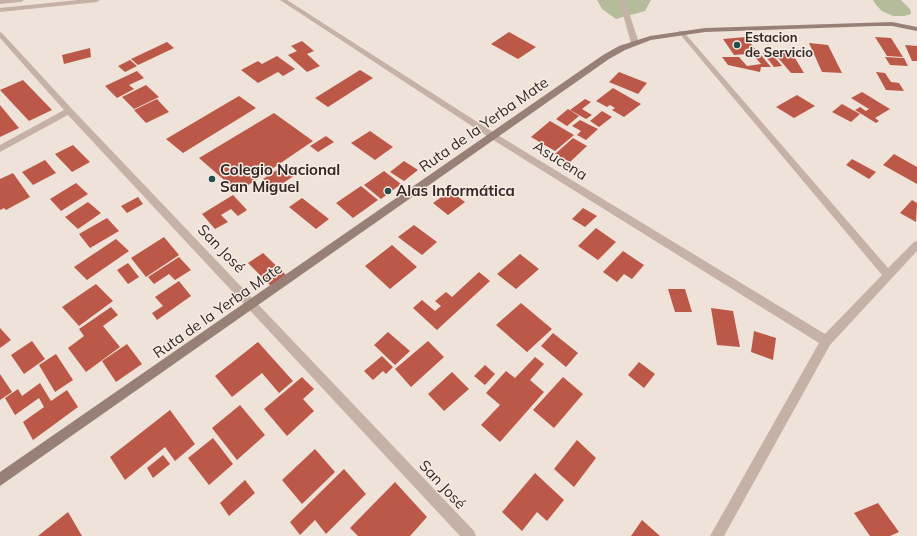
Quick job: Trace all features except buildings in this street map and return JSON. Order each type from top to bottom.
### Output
[{"type":"main road","name":"Ruta de la Yerba Mate","points":[[0,480],[606,57],[635,43],[680,32],[877,24],[892,24],[917,29]]},
{"type":"street","points":[[0,2],[21,0]]},
{"type":"street","points":[[0,10],[97,0]]},
{"type":"street","name":"Asucena","points":[[283,0],[493,136],[826,341]]},
{"type":"street","points":[[622,0],[635,43]]},
{"type":"street","points":[[680,32],[888,275]]},
{"type":"street","name":"San José","points":[[0,34],[69,110],[470,536]]},
{"type":"street","points":[[0,149],[69,110]]},
{"type":"street","points":[[717,536],[826,341],[917,245]]},
{"type":"green space","points":[[597,0],[651,0],[645,11],[616,19],[602,9]]},
{"type":"green space","points":[[873,0],[901,0],[910,9],[911,14],[904,16],[893,16],[882,11]]},
{"type":"place","name":"Estacion de Servicio","points":[[737,45]]},
{"type":"place","name":"Colegio Nacional San Miguel","points":[[212,179]]},
{"type":"place","name":"Alas Informática","points":[[388,191]]}]
